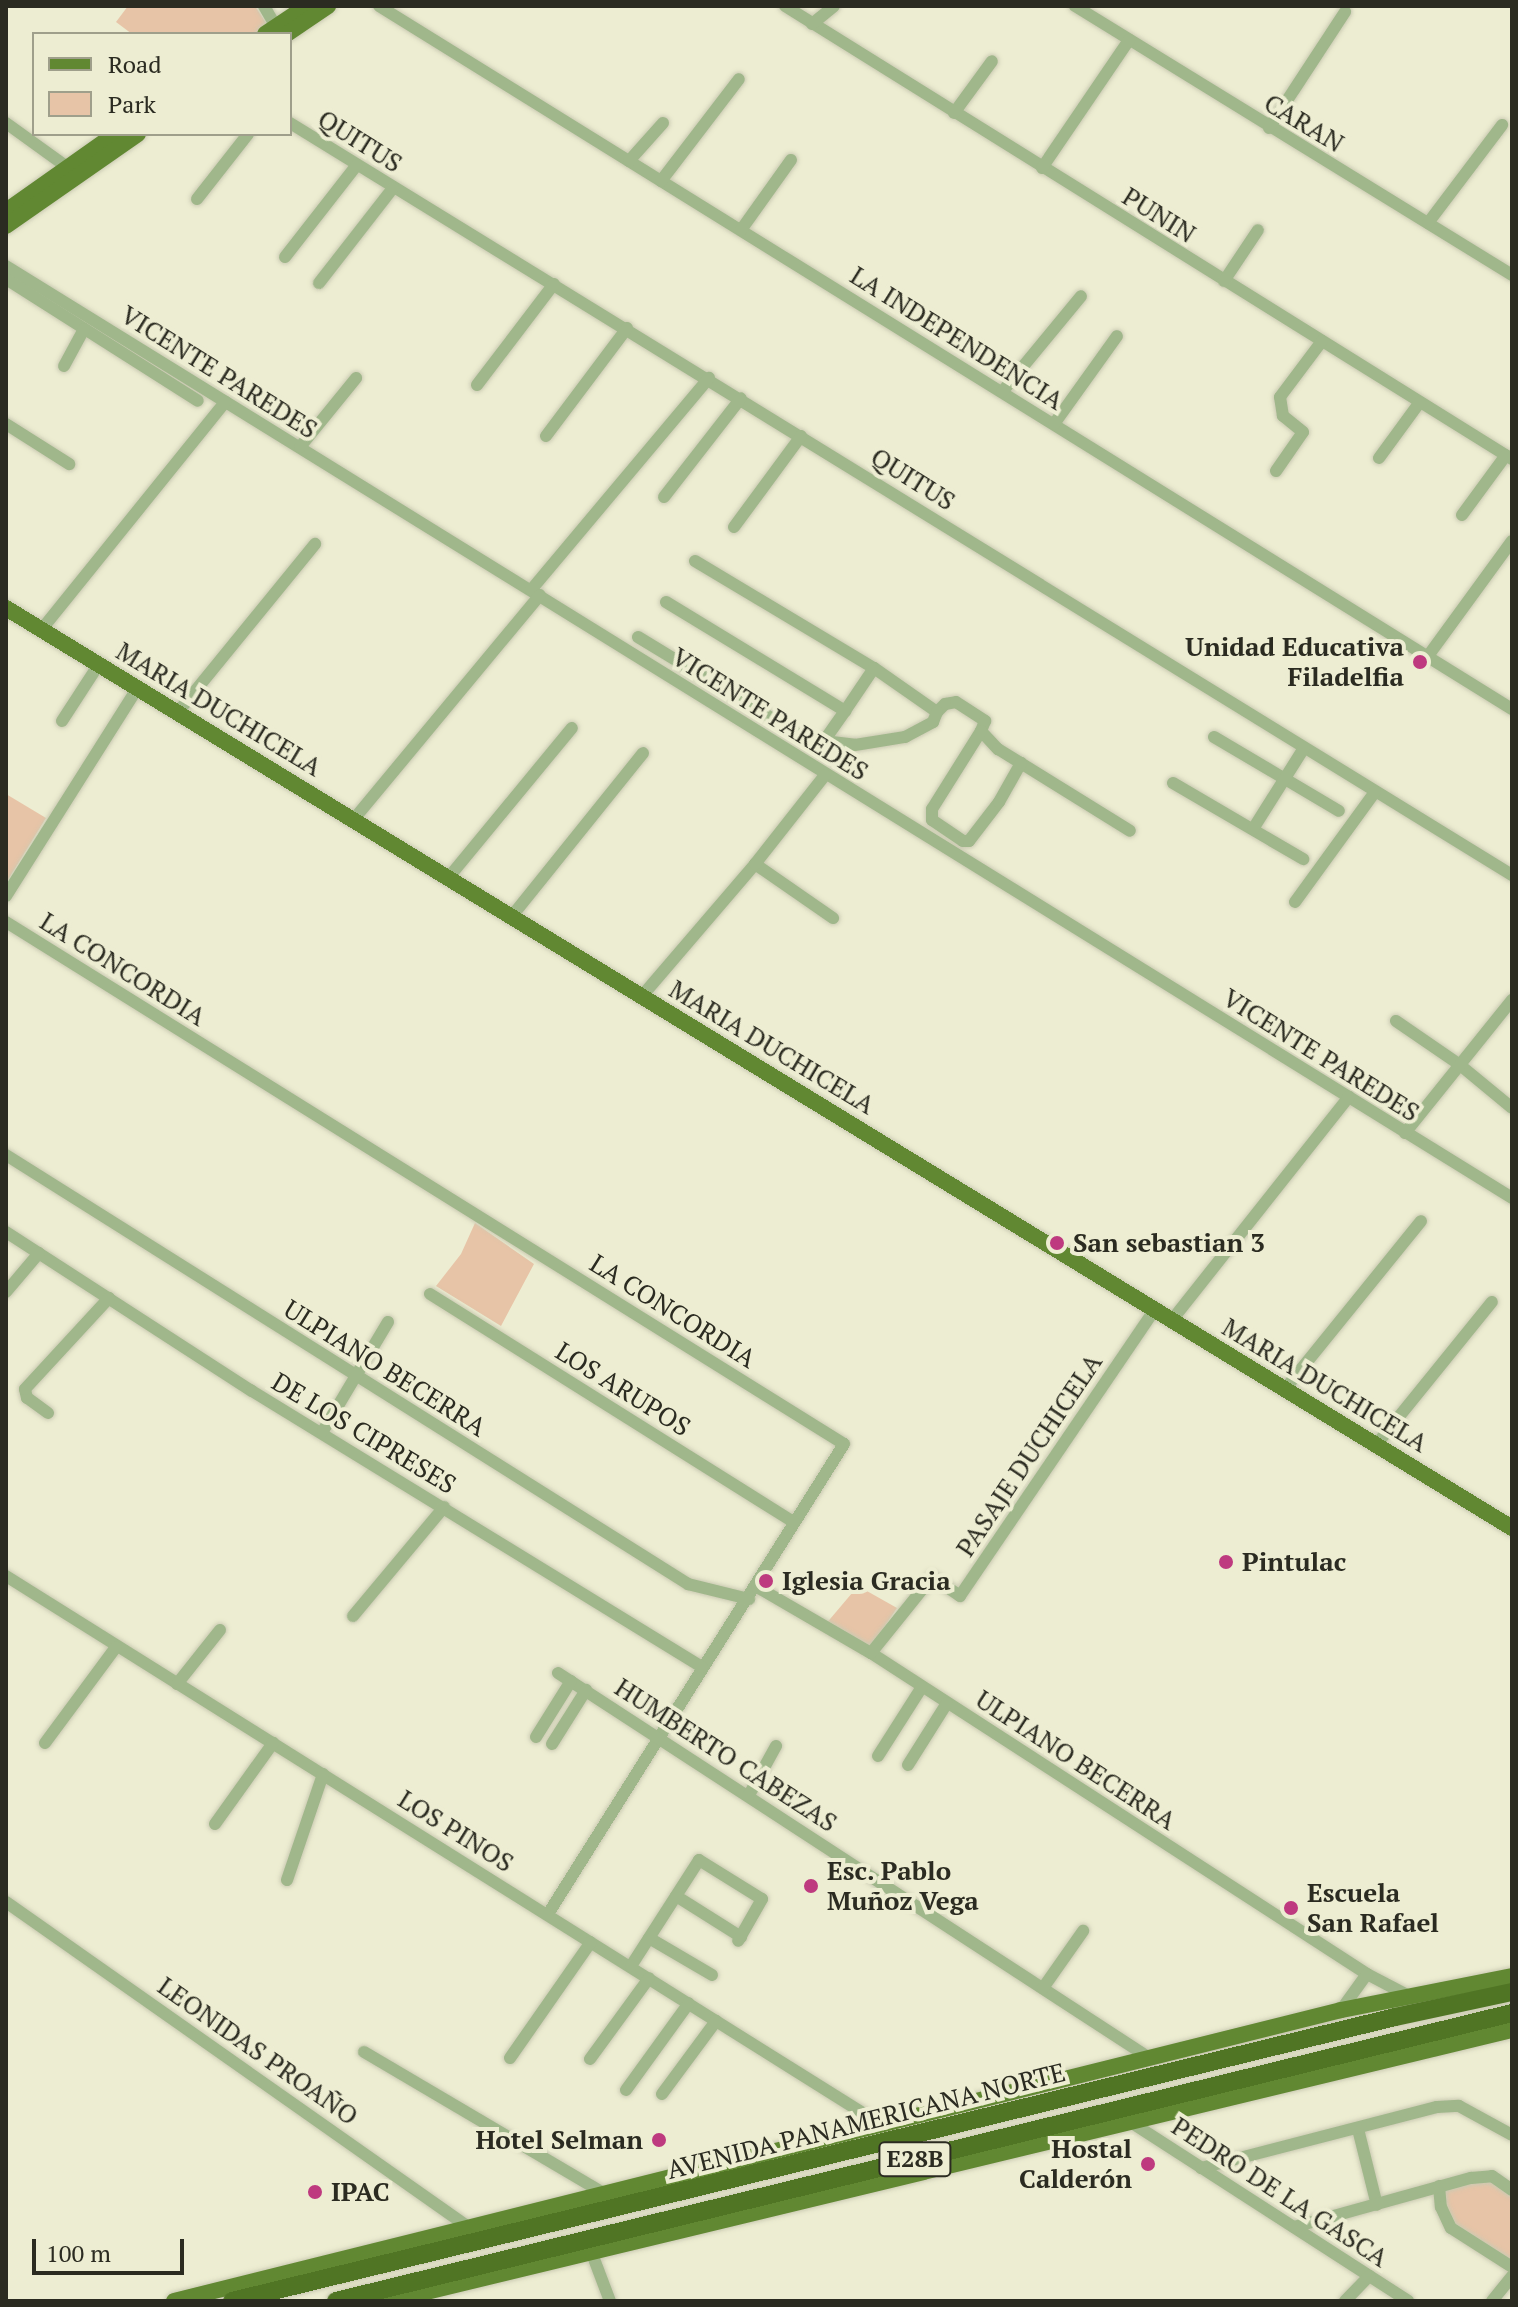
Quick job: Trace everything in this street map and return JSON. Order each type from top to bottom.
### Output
[{"type":"highway","name":"AVENIDA PANAMERICANA NORTE","points":[[232,2301],[363,2262],[475,2234],[650,2200],[1395,2017],[1512,1992]]},
{"type":"highway","name":"AVENIDA PANAMERICANA NORTE","points":[[336,2301],[484,2270],[678,2214],[1204,2094],[1512,2013]]},
{"type":"highway","points":[[1233,2038],[1237,2057]]},
{"type":"highway","points":[[678,2214],[666,2209],[669,2198],[708,2185]]},
{"type":"highway","points":[[627,2228],[658,2214],[659,2203],[650,2200]]},
{"type":"main road","points":[[276,32],[307,6]]},
{"type":"main road","points":[[276,32],[328,6]]},
{"type":"main road","points":[[6,226],[113,136]]},
{"type":"main road","points":[[6,211],[134,136]]},
{"type":"main road","name":"MARIA DUCHICELA","points":[[6,608],[1512,1528]]},
{"type":"main road","name":"AVENIDA PANAMERICANA NORTE","points":[[475,2234],[605,2194],[1341,2010],[1512,1976]]},
{"type":"main road","name":"AVENIDA PANAMERICANA NORTE","points":[[396,2300],[484,2270],[591,2251],[1129,2121],[1204,2094],[1512,2030]]},
{"type":"main road","name":"AVENIDA PANAMERICANA NORTE","points":[[174,2301],[363,2262]]},
{"type":"street","points":[[264,6],[276,32]]},
{"type":"street","name":"LA INDEPENDENCIA","points":[[379,6],[1512,709]]},
{"type":"street","name":"PUNIN","points":[[785,6],[1509,457]]},
{"type":"street","points":[[812,24],[834,6]]},
{"type":"street","name":"CARAN","points":[[1075,6],[1512,275]]},
{"type":"street","points":[[1269,128],[1345,12]]},
{"type":"street","points":[[1042,168],[1129,40]]},
{"type":"street","points":[[954,113],[992,61]]},
{"type":"street","points":[[661,181],[739,79]]},
{"type":"street","points":[[6,123],[73,170]]},
{"type":"street","points":[[629,161],[663,123]]},
{"type":"street","name":"QUITUS","points":[[292,124],[709,378],[1512,875]]},
{"type":"street","points":[[1428,223],[1502,125]]},
{"type":"street","points":[[197,199],[246,136]]},
{"type":"street","points":[[741,230],[791,160]]},
{"type":"street","points":[[285,257],[357,165]]},
{"type":"street","points":[[319,283],[393,188]]},
{"type":"street","points":[[1224,281],[1258,230]]},
{"type":"street","name":"VICENTE PAREDES","points":[[6,266],[1512,1198]]},
{"type":"street","points":[[6,279],[198,401]]},
{"type":"street","points":[[477,385],[554,284]]},
{"type":"street","points":[[1002,392],[1081,296]]},
{"type":"street","points":[[546,436],[627,328]]},
{"type":"street","points":[[64,366],[84,329]]},
{"type":"street","points":[[1054,424],[1117,336]]},
{"type":"street","points":[[1276,471],[1303,432],[1283,416],[1280,397],[1322,341]]},
{"type":"street","points":[[300,447],[356,378]]},
{"type":"street","points":[[354,819],[709,378]]},
{"type":"street","points":[[664,497],[741,398]]},
{"type":"street","points":[[42,629],[225,402]]},
{"type":"street","points":[[1379,458],[1420,402]]},
{"type":"street","points":[[6,424],[69,464]]},
{"type":"street","points":[[734,527],[801,436]]},
{"type":"street","points":[[1462,515],[1509,457]]},
{"type":"street","points":[[1428,656],[1512,541]]},
{"type":"street","points":[[178,712],[315,544]]},
{"type":"street","points":[[695,561],[874,668],[937,712]]},
{"type":"street","points":[[666,602],[845,711]]},
{"type":"street","points":[[638,637],[822,744],[855,745],[905,737],[933,722],[945,704],[956,702],[985,721],[932,809],[932,820],[963,841],[969,841],[999,802],[1021,763]]},
{"type":"street","points":[[62,721],[99,664]]},
{"type":"street","points":[[807,764],[874,668]]},
{"type":"street","points":[[6,896],[138,687]]},
{"type":"street","points":[[449,877],[572,728]]},
{"type":"street","points":[[981,731],[998,749],[1130,831]]},
{"type":"street","points":[[1214,737],[1339,811]]},
{"type":"street","points":[[1253,829],[1304,748]]},
{"type":"street","points":[[512,916],[643,753]]},
{"type":"street","points":[[642,996],[755,864],[825,775]]},
{"type":"street","points":[[1173,783],[1303,859]]},
{"type":"street","points":[[1295,902],[1375,792]]},
{"type":"street","points":[[755,864],[833,918]]},
{"type":"street","name":"LA CONCORDIA","points":[[6,922],[844,1444],[757,1587],[658,1735],[548,1914]]},
{"type":"street","points":[[1405,1133],[1512,1000]]},
{"type":"street","points":[[1396,1021],[1460,1065],[1512,1108]]},
{"type":"street","points":[[1172,1320],[1349,1097]]},
{"type":"street","name":"ULPIANO BECERRA","points":[[6,1155],[688,1584],[749,1599]]},
{"type":"street","points":[[1285,1389],[1421,1221]]},
{"type":"street","name":"DE LOS CIPRESES","points":[[6,1232],[252,1391],[323,1431],[702,1667]]},
{"type":"street","points":[[6,1292],[39,1253]]},
{"type":"street","name":"LOS ARUPOS","points":[[430,1294],[794,1522]]},
{"type":"street","points":[[48,1413],[27,1398],[25,1389],[109,1298]]},
{"type":"street","points":[[1376,1445],[1492,1302]]},
{"type":"street","name":"PASAJE DUCHICELA","points":[[871,1653],[932,1577],[960,1596],[1155,1309]]},
{"type":"street","points":[[323,1431],[388,1322]]},
{"type":"street","points":[[353,1616],[444,1507]]},
{"type":"street","name":"LOS PINOS","points":[[6,1576],[882,2125]]},
{"type":"street","name":"ULPIANO BECERRA","points":[[757,1587],[871,1653],[1367,1974],[1407,1995]]},
{"type":"street","points":[[177,1684],[220,1630]]},
{"type":"street","points":[[45,1743],[116,1647]]},
{"type":"street","name":"HUMBERTO CABEZAS","points":[[558,1673],[658,1735],[1151,2059]]},
{"type":"street","points":[[536,1737],[571,1681]]},
{"type":"street","points":[[878,1756],[922,1687]]},
{"type":"street","points":[[552,1744],[586,1690]]},
{"type":"street","points":[[908,1765],[947,1703]]},
{"type":"street","points":[[215,1824],[273,1743]]},
{"type":"street","points":[[749,1795],[776,1746]]},
{"type":"street","points":[[287,1880],[323,1774]]},
{"type":"street","points":[[631,1966],[699,1860],[762,1899],[739,1939],[676,1896]]},
{"type":"street","name":"LEONIDAS PROAÑO","points":[[6,1902],[475,2234]]},
{"type":"street","points":[[1043,1988],[1083,1931]]},
{"type":"street","points":[[649,1938],[712,1975]]},
{"type":"street","points":[[510,2058],[591,1942]]},
{"type":"street","points":[[1341,2010],[1367,1974]]},
{"type":"street","points":[[590,2059],[649,1978]]},
{"type":"street","points":[[626,2090],[689,2003]]},
{"type":"street","points":[[662,2094],[716,2021]]},
{"type":"street","points":[[364,2052],[605,2194]]},
{"type":"street","points":[[1201,2168],[1437,2107],[1459,2106],[1512,2135]]},
{"type":"street","name":"PEDRO DE LA GASCA","points":[[1129,2121],[1408,2301]]},
{"type":"street","points":[[1358,2129],[1377,2205]]},
{"type":"street","points":[[1294,2227],[1439,2186],[1492,2176],[1512,2190]]},
{"type":"street","points":[[1439,2186],[1441,2207],[1451,2228],[1512,2267]]},
{"type":"street","points":[[591,2251],[610,2301]]},
{"type":"street","points":[[1345,2301],[1369,2276]]},
{"type":"street","points":[[1492,2301],[1512,2276]]},
{"type":"green space","points":[[128,6],[255,6],[268,26],[259,32],[129,32],[116,22]]},
{"type":"green space","points":[[6,794],[46,818],[6,883]]},
{"type":"green space","points":[[475,1223],[534,1264],[501,1326],[436,1286],[461,1254]]},
{"type":"green space","points":[[858,1586],[897,1608],[868,1651],[825,1625]]},
{"type":"green space","points":[[1493,2180],[1512,2194],[1512,2263],[1460,2230],[1449,2218],[1444,2204],[1444,2188]]},
{"type":"place","name":"Unidad Educativa Filadelfia","points":[[1420,662]]},
{"type":"place","name":"San sebastian 3","points":[[1057,1243]]},
{"type":"place","name":"Pintulac","points":[[1226,1562]]},
{"type":"place","name":"Iglesia Gracia","points":[[766,1581]]},
{"type":"place","name":"Esc. Pablo Muñoz Vega","points":[[811,1886]]},
{"type":"place","name":"Escuela San Rafael","points":[[1291,1908]]},
{"type":"place","name":"Hotel Selman","points":[[659,2140]]},
{"type":"place","name":"Hostal Calderón","points":[[1148,2164]]},
{"type":"place","name":"IPAC","points":[[315,2192]]}]
